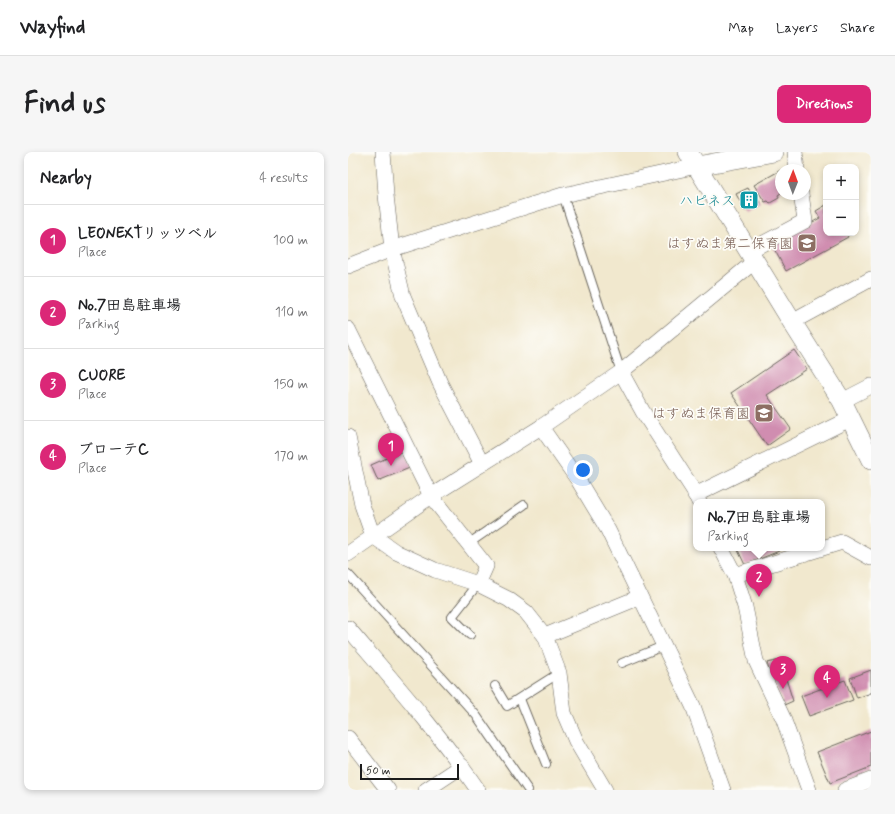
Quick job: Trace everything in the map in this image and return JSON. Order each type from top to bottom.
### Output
[{"type":"street","points":[[383,152],[392,249],[403,296],[440,383],[482,464]]},
{"type":"street","points":[[348,266],[392,249],[562,195],[693,159],[774,152]]},
{"type":"street","points":[[795,152],[796,164]]},
{"type":"street","points":[[693,159],[842,401],[850,419],[869,452]]},
{"type":"street","points":[[348,554],[431,496],[542,427],[621,372],[752,256],[805,221],[802,200]]},
{"type":"street","points":[[792,322],[871,279]]},
{"type":"street","points":[[348,329],[431,496],[486,566],[478,584]]},
{"type":"street","points":[[621,372],[643,412],[697,498],[850,419]]},
{"type":"street","points":[[842,401],[871,386]]},
{"type":"street","points":[[542,427],[578,480],[604,524],[693,706],[723,790]]},
{"type":"street","points":[[348,437],[362,505],[373,536],[396,552],[435,570],[478,584],[508,599],[526,612],[545,636],[559,673],[564,713],[576,741],[605,790]]},
{"type":"street","points":[[825,547],[842,542],[871,558]]},
{"type":"street","points":[[723,551],[735,575],[745,607],[756,661],[782,718],[809,790]]},
{"type":"street","points":[[735,575],[813,551]]},
{"type":"street","points":[[545,636],[640,597]]},
{"type":"street","points":[[348,628],[422,716],[462,766],[478,790]]},
{"type":"street","points":[[348,738],[388,790]]},
{"type":"street","points":[[426,790],[462,766]]},
{"type":"street","points":[[845,790],[871,780]]},
{"type":"lane","points":[[562,195],[621,372]]},
{"type":"lane","points":[[468,544],[524,505]]},
{"type":"lane","points":[[348,574],[476,715],[528,790]]},
{"type":"lane","points":[[470,635],[452,617],[478,584]]},
{"type":"lane","points":[[622,663],[663,646]]},
{"type":"lane","points":[[495,686],[507,706],[559,673]]},
{"type":"lane","points":[[520,699],[546,764]]},
{"type":"building","points":[[775,173],[775,200],[770,203],[768,201],[765,202],[754,185]]},
{"type":"building","name":"ハピネス","points":[[748,188],[753,197],[756,196],[760,203],[745,211],[736,194]]},
{"type":"building","points":[[823,207],[823,236],[848,237],[786,271],[772,245],[820,218],[816,211]]},
{"type":"building","points":[[794,350],[807,369],[767,395],[791,429],[767,446],[731,393]]},
{"type":"building","points":[[405,450],[412,467],[378,481],[371,465]]},
{"type":"building","points":[[738,551],[779,551],[745,565]]},
{"type":"building","points":[[780,660],[793,701],[784,705],[771,677],[767,663]]},
{"type":"building","points":[[871,670],[871,693],[857,698],[850,678]]},
{"type":"building","points":[[845,680],[853,700],[809,716],[801,696]]},
{"type":"building","points":[[871,731],[871,767],[830,783],[817,752]]},
{"type":"place","name":"ハピネス","points":[[749,200]]},
{"type":"place","name":"はすぬま第二保育園","points":[[807,243]]},
{"type":"place","name":"はすぬま保育園","points":[[764,413]]},
{"type":"place","name":"LEONEXTリッツベル","points":[[391,466]]},
{"type":"place","name":"No.7田島駐車場","points":[[759,597]]},
{"type":"place","name":"CUORE","points":[[783,689]]},
{"type":"place","name":"ブローテC","points":[[827,698]]}]
